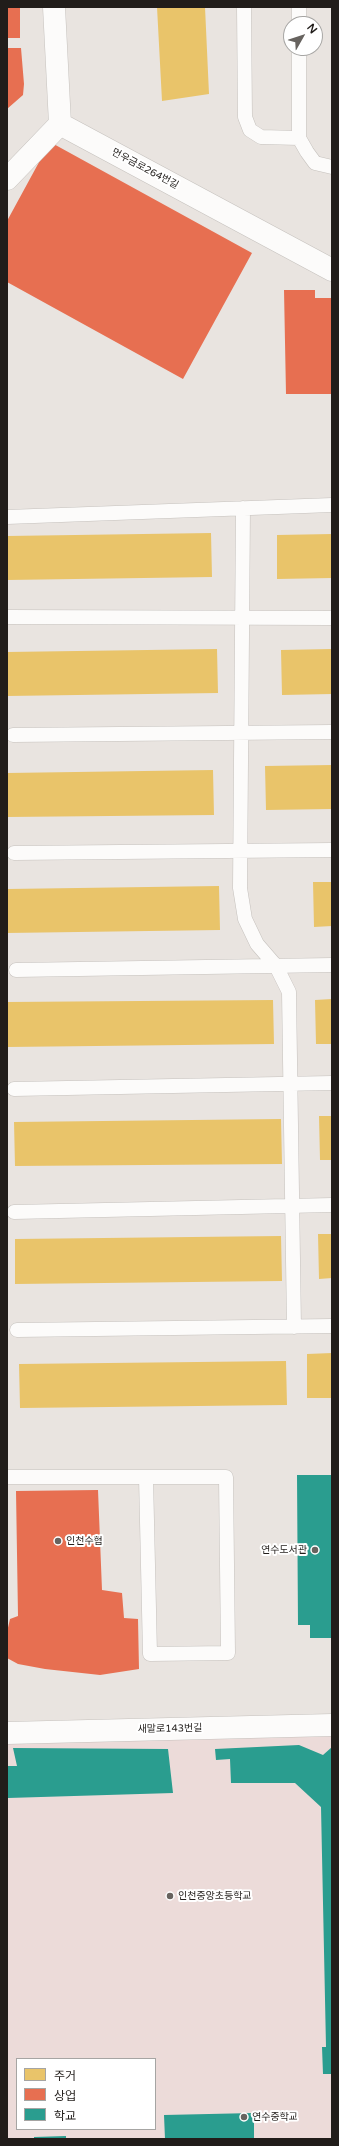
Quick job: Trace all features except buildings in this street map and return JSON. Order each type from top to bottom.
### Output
[{"type":"street","points":[[7,179],[60,124],[54,7]]},
{"type":"street","name":"먼우금로264번길","points":[[60,124],[332,270]]},
{"type":"street","name":"새말로143번길","points":[[7,1733],[332,1725]]},
{"type":"lane","points":[[244,7],[245,118],[250,130],[261,137],[299,138]]},
{"type":"lane","points":[[299,56],[299,138],[307,152],[316,163],[326,167],[332,167]]},
{"type":"lane","points":[[7,517],[332,505]]},
{"type":"lane","points":[[243,508],[240,888],[245,919],[257,944],[276,966],[288,992],[294,1327]]},
{"type":"lane","points":[[7,617],[332,618]]},
{"type":"lane","points":[[13,735],[332,732]]},
{"type":"lane","points":[[14,853],[332,850]]},
{"type":"lane","points":[[16,970],[332,965]]},
{"type":"lane","points":[[14,1089],[332,1083]]},
{"type":"lane","points":[[14,1212],[332,1205]]},
{"type":"lane","points":[[17,1330],[332,1326]]},
{"type":"lane","points":[[7,1477],[146,1477],[226,1477],[228,1653],[150,1654],[146,1477]]},
{"type":"shaded area","name":"인천중앙초등학교","points":[[332,1725],[332,2139],[7,2139],[7,1733]]},
{"type":"place","name":"인천수협","points":[[58,1541]]},
{"type":"place","name":"연수도서관","points":[[315,1550]]},
{"type":"place","name":"인천중앙초등학교","points":[[170,1896]]},
{"type":"place","name":"연수중학교","points":[[244,2117]]}]
